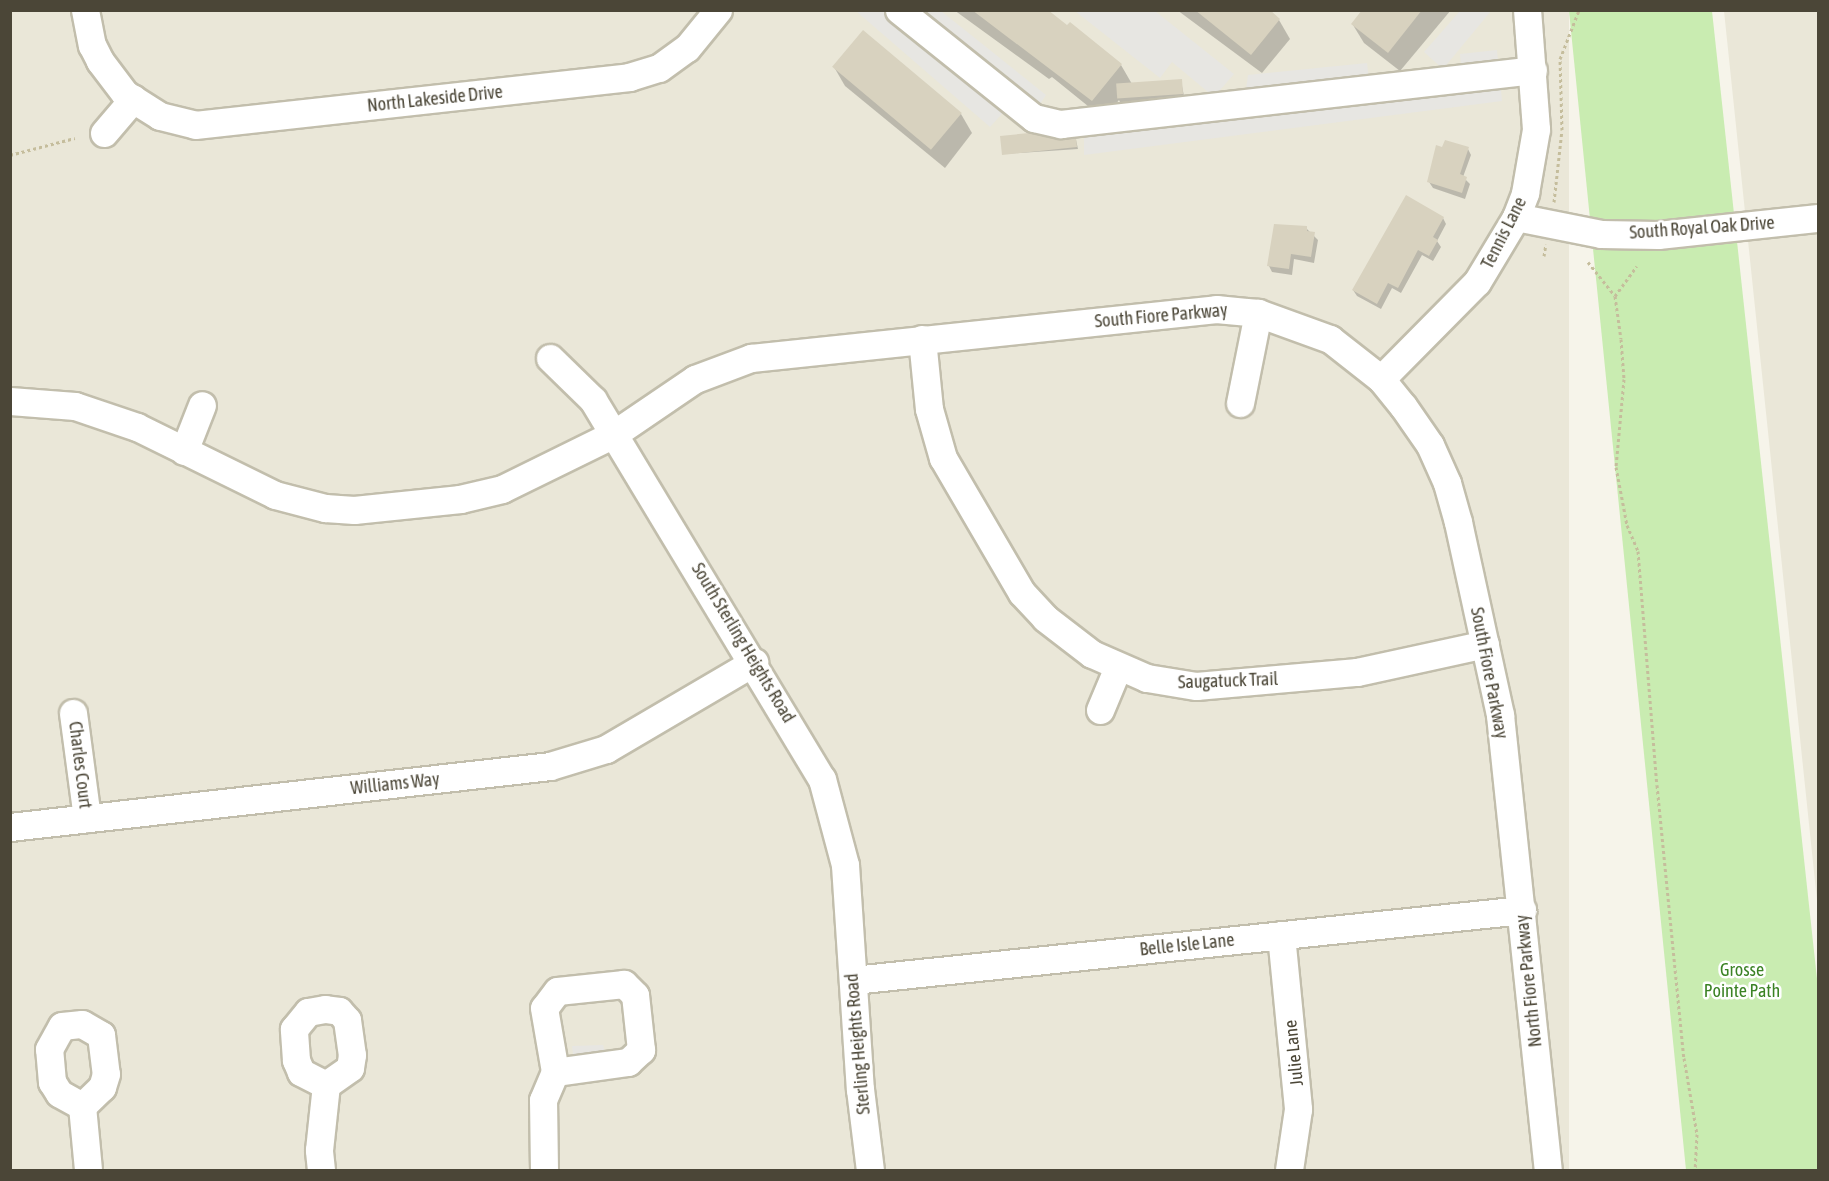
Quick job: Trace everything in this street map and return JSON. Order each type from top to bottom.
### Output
[{"type":"street","name":"North Lakeside Drive","points":[[85,10],[100,62],[133,99],[160,116],[195,125],[628,77],[659,68],[687,48],[718,10]]},
{"type":"street","points":[[899,10],[1034,118],[1061,124],[1533,70]]},
{"type":"street","name":"Tennis Lane","points":[[1381,379],[1477,282],[1516,217],[1525,193],[1536,129],[1527,10]]},
{"type":"street","points":[[104,133],[133,99]]},
{"type":"street","name":"South Royal Oak Drive","points":[[1516,217],[1600,234],[1652,235],[1818,218]]},
{"type":"street","name":"South Fiore Parkway","points":[[614,434],[695,379],[751,358],[1216,309],[1258,313],[1330,339],[1381,379],[1430,445],[1447,483],[1500,715],[1509,792]]},
{"type":"street","points":[[1239,403],[1258,313]]},
{"type":"street","name":"Saugatuck Trail","points":[[922,339],[929,409],[943,458],[1001,561],[1045,618],[1077,645],[1118,667],[1175,685],[1247,683],[1357,672],[1485,644]]},
{"type":"street","name":"South Sterling Heights Road","points":[[550,358],[593,400],[754,662],[822,779],[845,866],[848,917]]},
{"type":"street","points":[[10,401],[75,406],[136,427],[275,495],[325,508],[354,510],[460,499],[502,489],[614,434]]},
{"type":"street","points":[[184,451],[202,405]]},
{"type":"street","name":"Williams Way","points":[[10,826],[550,766],[579,760],[634,735],[754,662]]},
{"type":"street","points":[[1100,710],[1118,667]]},
{"type":"street","name":"Charles Court","points":[[74,712],[87,818]]},
{"type":"street","name":"North Fiore Parkway","points":[[1509,792],[1548,1170]]},
{"type":"street","name":"Belle Isle Lane","points":[[853,980],[1522,910]]},
{"type":"street","name":"Sterling Heights Road","points":[[848,917],[870,1170]]},
{"type":"street","name":"Julie Lane","points":[[1281,935],[1298,1108],[1289,1170]]},
{"type":"street","points":[[544,1170],[543,1100],[555,1072]]},
{"type":"street","points":[[321,1170],[319,1150],[326,1085]]},
{"type":"street","points":[[82,1106],[88,1170]]},
{"type":"path","points":[[10,155],[75,138]]},
{"type":"path","points":[[1588,262],[1615,296],[1624,379],[1616,467],[1627,525],[1638,551],[1666,880],[1684,1058],[1696,1134],[1695,1170]]},
{"type":"path","points":[[1615,296],[1637,266]]},
{"type":"shaded area","points":[[10,11],[1569,11],[1569,1170],[10,1170]]},
{"type":"shaded area","points":[[856,11],[941,11],[1046,95],[1032,116],[1083,122],[1244,103],[1248,75],[1367,63],[1370,88],[1462,78],[1460,54],[1497,50],[1502,101],[1084,155],[1084,125],[1031,120],[1011,104],[990,127]]},
{"type":"shaded area","points":[[1075,11],[1155,11],[1234,74],[1214,97],[1172,62],[1160,78]]},
{"type":"shaded area","points":[[1460,11],[1491,11],[1443,69],[1424,52]]},
{"type":"shaded area","points":[[1724,11],[1818,11],[1818,910]]},
{"type":"shaded area","points":[[603,1045],[608,1065],[575,1069],[572,1046]]},
{"type":"green space","name":"Grosse Pointe Path","points":[[1569,11],[1712,11],[1818,988],[1818,1170],[1686,1170]]},
{"type":"building","points":[[972,10],[1048,10],[1067,25],[1070,22],[1122,64],[1092,101]]},
{"type":"building","points":[[1195,10],[1270,10],[1280,19],[1251,55]]},
{"type":"building","points":[[1362,10],[1422,10],[1388,53],[1351,24]]},
{"type":"building","points":[[863,30],[962,113],[931,150],[832,67]]},
{"type":"building","points":[[1182,79],[1183,94],[1117,99],[1116,84]]},
{"type":"building","points":[[1029,133],[1058,139],[1076,138],[1077,147],[1002,155],[1000,136]]},
{"type":"building","points":[[1445,140],[1469,147],[1460,174],[1467,177],[1462,193],[1427,182],[1436,145],[1442,147]]},
{"type":"building","points":[[1406,195],[1444,217],[1433,237],[1438,240],[1429,256],[1418,250],[1398,288],[1388,283],[1377,304],[1352,290]]},
{"type":"building","points":[[1274,224],[1307,226],[1307,231],[1315,232],[1311,257],[1291,254],[1289,269],[1267,266]]}]
